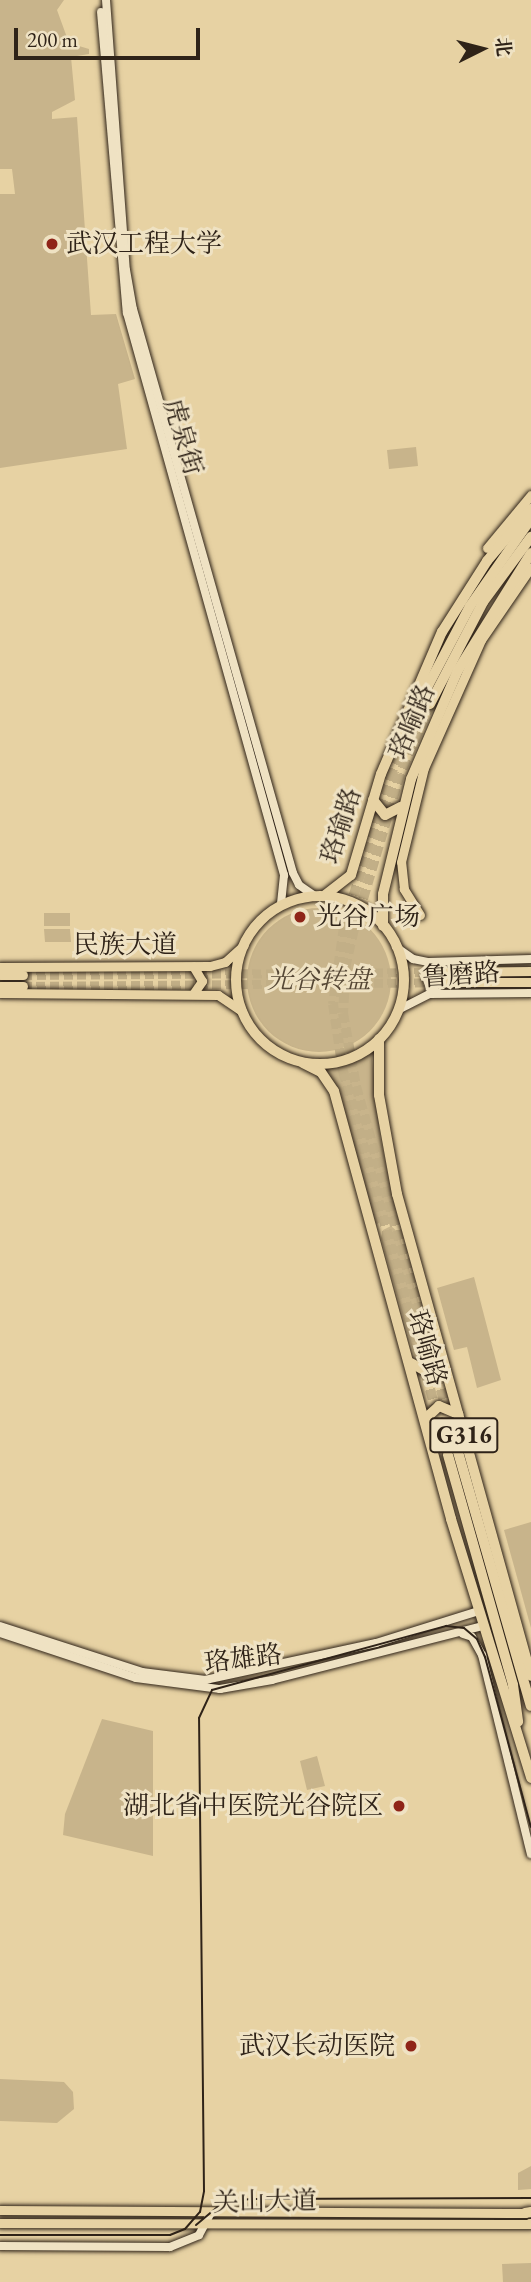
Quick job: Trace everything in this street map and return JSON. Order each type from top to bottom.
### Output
[{"type":"highway","name":"珞喻路","points":[[403,719],[453,614],[498,546],[531,509]]},
{"type":"highway","points":[[531,519],[470,606],[425,701],[483,602],[531,537]]},
{"type":"highway","name":"珞喻路","points":[[383,926],[383,894],[401,807],[458,670],[531,553]]},
{"type":"highway","name":"珞瑜路","points":[[319,897],[351,875],[373,796],[403,719]]},
{"type":"highway","points":[[373,796],[376,808],[385,815],[401,807]]},
{"type":"highway","points":[[319,897],[350,902],[383,926],[396,947],[403,985],[398,1010],[379,1039],[336,1063],[303,1063],[267,1045],[242,1011],[237,971],[244,945],[263,919],[281,906],[319,897]]},
{"type":"highway","name":"珞喻路","points":[[379,1039],[377,1080],[388,1157],[531,1676]]},
{"type":"highway","name":"珞喻路","points":[[303,1063],[321,1072],[334,1091],[483,1626],[518,1729],[531,1778]]},
{"type":"highway","points":[[408,1360],[418,1370],[429,1373],[438,1367],[442,1354]]},
{"type":"highway","points":[[425,1419],[439,1406],[458,1415]]},
{"type":"highway","points":[[518,1729],[513,1685],[453,1454],[531,1706]]},
{"type":"main road","name":"虎泉街","points":[[100,0],[127,313],[289,874]]},
{"type":"main road","name":"虎泉街","points":[[106,0],[126,270],[134,309],[289,874]]},
{"type":"main road","points":[[487,548],[531,495]]},
{"type":"main road","points":[[420,915],[404,889],[401,862],[424,768],[481,640],[531,567]]},
{"type":"main road","points":[[289,874],[299,885],[319,897]]},
{"type":"main road","points":[[281,906],[289,874]]},
{"type":"main road","name":"民族大道","points":[[0,967],[193,966],[225,962],[244,945]]},
{"type":"main road","name":"鲁磨路","points":[[396,947],[413,959],[442,972],[531,960]]},
{"type":"main road","points":[[193,966],[202,981],[193,994]]},
{"type":"main road","points":[[440,994],[430,988],[426,977],[431,967],[442,972],[531,982]]},
{"type":"main road","points":[[442,972],[531,971]]},
{"type":"main road","points":[[0,975],[23,975]]},
{"type":"main road","points":[[0,986],[23,986]]},
{"type":"main road","name":"民族大道","points":[[0,993],[218,995],[242,1011]]},
{"type":"main road","name":"鲁磨路","points":[[398,1010],[416,998],[440,994],[531,993]]},
{"type":"main road","name":"珞雄路","points":[[0,1626],[134,1670],[184,1679],[208,1680],[283,1666],[479,1611]]},
{"type":"main road","name":"珞雄路","points":[[0,1633],[140,1679],[220,1689],[483,1626]]},
{"type":"main road","points":[[453,1634],[472,1637],[482,1655],[531,1854]]},
{"type":"main road","name":"关山大道","points":[[0,2210],[529,2213]]},
{"type":"main road","points":[[0,2246],[149,2249],[193,2240],[208,2225],[211,2212]]},
{"type":"main road","name":"关山大道","points":[[0,2223],[531,2224]]},
{"type":"green space","name":"武汉工程大学","points":[[0,0],[64,0],[57,10],[69,43],[89,49],[89,54],[71,57],[75,100],[52,112],[52,119],[77,117],[91,315],[116,314],[135,379],[118,384],[127,449],[0,468],[0,194],[15,194],[12,169],[0,169]]},
{"type":"green space","points":[[416,447],[418,466],[389,469],[387,450]]},
{"type":"green space","name":"光谷转盘","points":[[319,908],[346,914],[370,929],[385,953],[391,980],[385,1007],[370,1031],[346,1046],[319,1052],[292,1046],[268,1031],[253,1007],[247,980],[253,953],[268,929],[292,914]]},
{"type":"green space","points":[[44,913],[70,913],[70,926],[44,926]]},
{"type":"green space","points":[[44,929],[70,929],[71,942],[45,942]]},
{"type":"green space","points":[[371,1050],[380,1137],[398,1219],[385,1218],[376,1225],[336,1085],[321,1067],[344,1064]]},
{"type":"green space","points":[[391,1226],[399,1233],[434,1357],[427,1368],[416,1362],[381,1238],[383,1230]]},
{"type":"green space","points":[[474,1277],[501,1380],[477,1388],[467,1347],[454,1350],[437,1288]]},
{"type":"green space","points":[[453,1416],[462,1446],[439,1452],[430,1423]]},
{"type":"green space","points":[[531,1522],[531,1628],[504,1530]]},
{"type":"green space","points":[[102,1719],[153,1731],[153,1856],[63,1835],[65,1814]]},
{"type":"green space","points":[[317,1756],[325,1786],[307,1790],[300,1761]]},
{"type":"green space","points":[[0,2079],[64,2082],[73,2092],[74,2109],[57,2123],[0,2121]]},
{"type":"green space","points":[[531,2166],[531,2189],[518,2190],[518,2173]]},
{"type":"green space","points":[[531,2263],[531,2282],[503,2282],[502,2264]]},
{"type":"tunnel","points":[[421,699],[392,771],[344,927],[333,1004],[343,1071],[448,1455]]},
{"type":"tunnel","points":[[430,704],[400,774],[354,929],[346,963],[343,1013],[356,1086],[458,1452]]},
{"type":"tunnel","points":[[23,975],[436,972]]},
{"type":"tunnel","points":[[23,986],[441,982]]},
{"type":"tram line","points":[[0,2235],[170,2235],[185,2229],[200,2212],[204,2191],[199,1718],[212,1690],[446,1626],[464,1628],[477,1639],[485,1657],[531,1827]]},
{"type":"tram line","points":[[196,2225],[221,2204],[250,2199],[531,2198]]},
{"type":"place","name":"武汉工程大学","points":[[52,244]]},
{"type":"place","name":"光谷广场","points":[[300,917]]},
{"type":"place","name":"湖北省中医院光谷院区","points":[[399,1806]]},
{"type":"place","name":"武汉长动医院","points":[[411,2046]]}]
